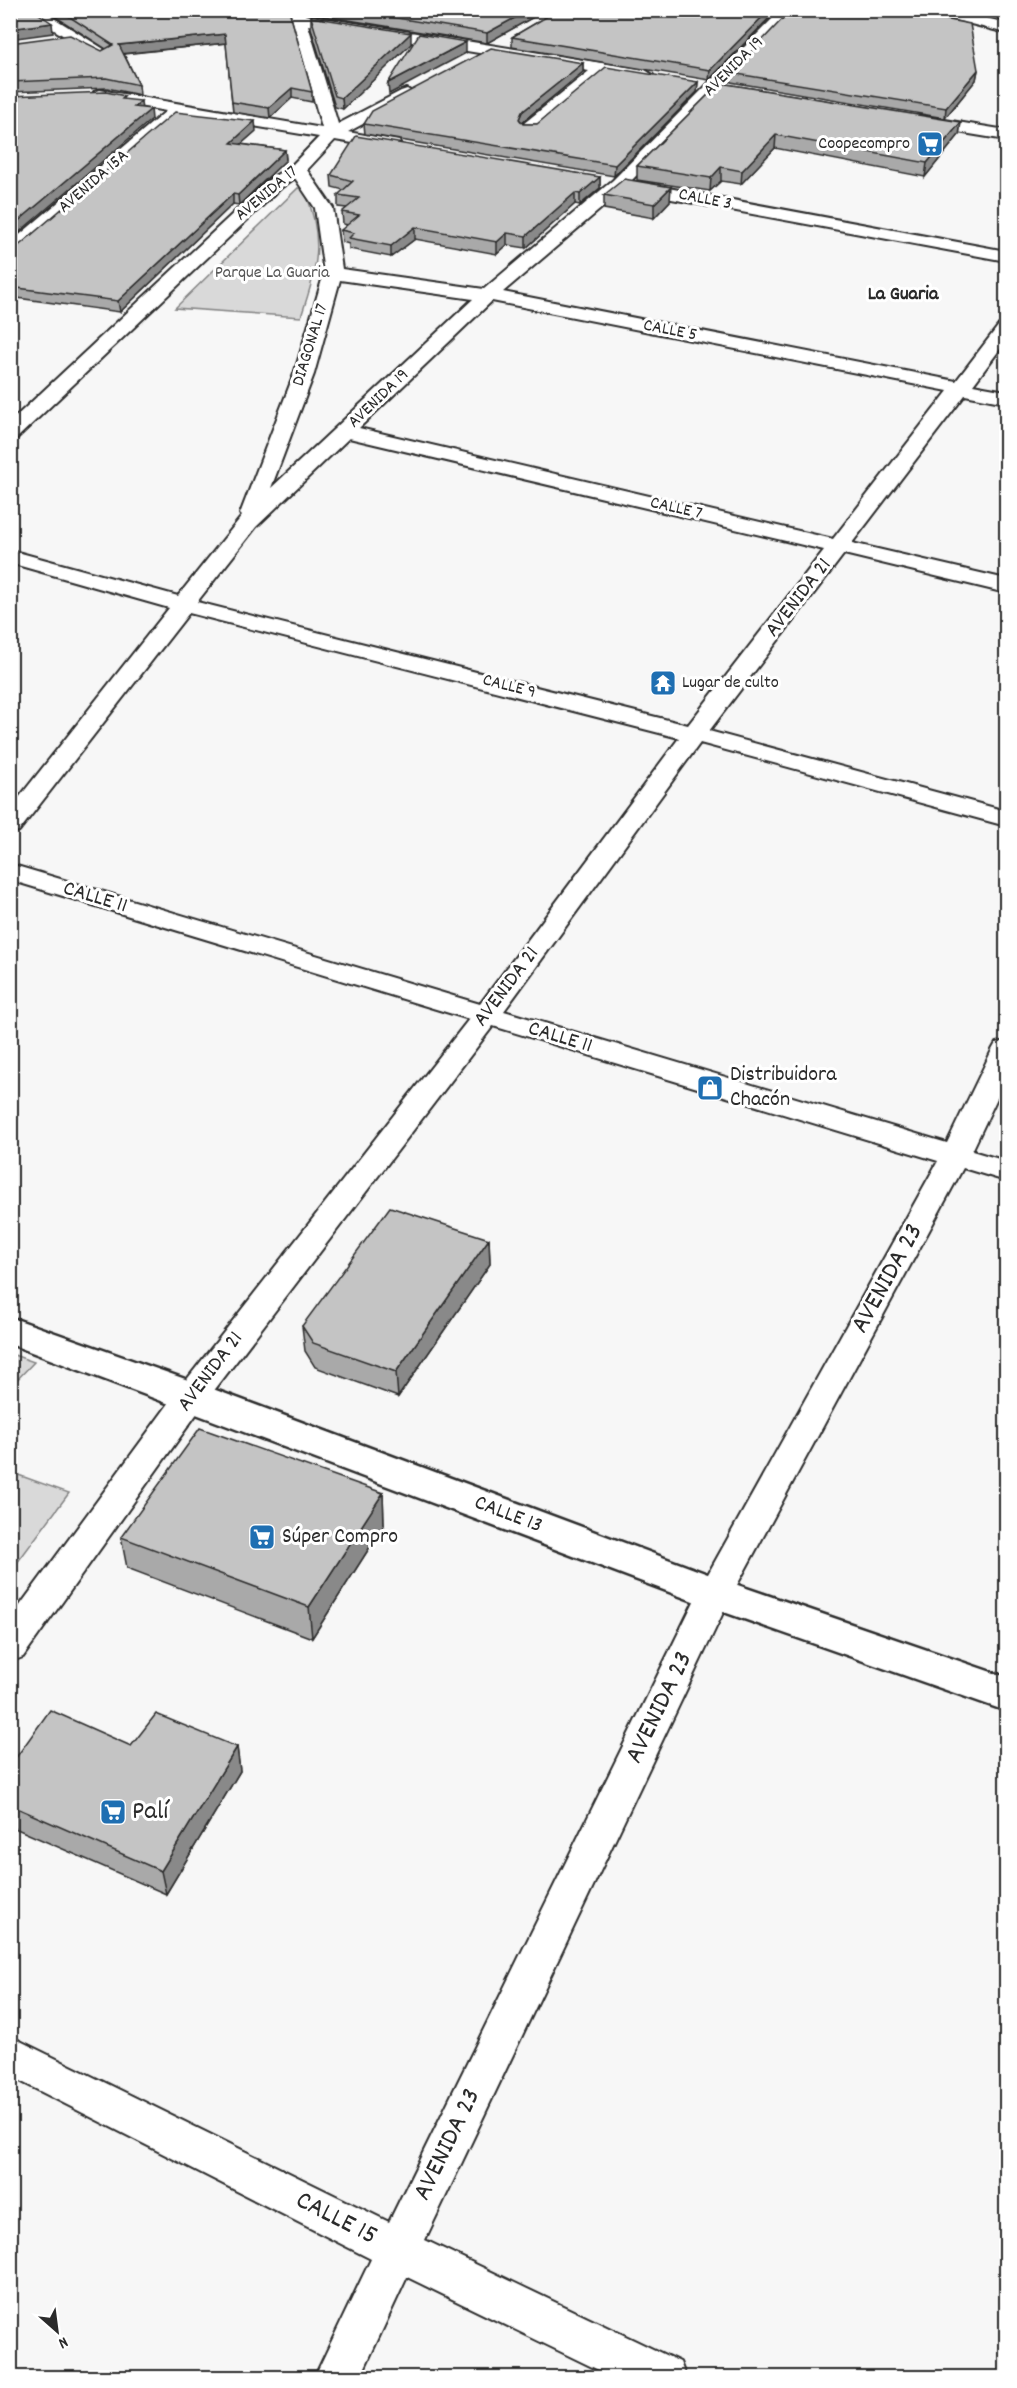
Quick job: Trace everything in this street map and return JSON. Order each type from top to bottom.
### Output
[{"type":"street","points":[[29,10],[104,54]]},
{"type":"street","name":"AVENIDA 19","points":[[10,826],[248,522],[488,295],[619,184],[790,10]]},
{"type":"street","points":[[933,10],[1006,28]]},
{"type":"street","points":[[968,20],[985,10]]},
{"type":"street","points":[[332,134],[302,13],[490,50],[658,77]]},
{"type":"street","points":[[51,41],[74,37]]},
{"type":"street","points":[[469,61],[511,38]]},
{"type":"street","points":[[528,128],[602,68]]},
{"type":"street","points":[[692,83],[738,91]]},
{"type":"street","name":"AVENIDA 17","points":[[10,434],[276,183],[298,169],[332,134],[416,89]]},
{"type":"street","points":[[85,96],[107,95],[177,110],[412,148]]},
{"type":"street","name":"AVENIDA 15A","points":[[10,253],[177,110]]},
{"type":"street","points":[[901,117],[1006,135]]},
{"type":"street","name":"DIAGONAL 17","points":[[248,522],[304,374],[333,273],[324,208],[298,169]]},
{"type":"street","name":"CALLE 3","points":[[596,180],[1006,256]]},
{"type":"street","name":"CALLE 5","points":[[333,273],[488,295],[1006,397]]},
{"type":"street","name":"AVENIDA 21","points":[[10,1647],[192,1396],[486,1016],[694,734],[1006,330]]},
{"type":"street","name":"CALLE 7","points":[[346,431],[1006,586]]},
{"type":"street","name":"CALLE 9","points":[[10,556],[184,605],[694,734],[1006,819]]},
{"type":"street","name":"CALLE 11","points":[[10,872],[1006,1172]]},
{"type":"street","name":"AVENIDA 23","points":[[336,2378],[715,1593],[955,1156],[1006,1050]]},
{"type":"street","name":"CALLE 13","points":[[10,1330],[715,1593],[1006,1694]]},
{"type":"street","name":"CALLE 15","points":[[10,2055],[397,2249],[664,2378]]},
{"type":"green space","name":"Parque La Guaria","points":[[298,188],[305,191],[317,240],[315,269],[301,317],[175,308]]},
{"type":"green space","points":[[10,1354],[34,1362],[11,1386]]},
{"type":"green space","points":[[10,1472],[69,1493],[11,1571],[10,1571]]},
{"type":"building","points":[[10,10],[33,10],[52,23],[10,29]]},
{"type":"building","points":[[59,10],[289,10],[312,92],[292,88],[269,108],[232,102],[225,34],[119,45],[139,85],[106,78],[10,82],[10,43],[70,35],[102,51],[113,45]]},
{"type":"building","points":[[349,10],[529,10],[487,33]]},
{"type":"building","points":[[558,10],[769,10],[710,70],[512,37]]},
{"type":"building","points":[[791,10],[937,10],[933,17],[970,24],[978,70],[946,108],[731,73]]},
{"type":"building","points":[[311,17],[411,33],[342,98],[335,96]]},
{"type":"building","points":[[419,34],[466,42],[388,83]]},
{"type":"building","points":[[491,48],[583,63],[522,112],[519,119],[523,124],[537,124],[606,67],[698,82],[615,165],[364,124],[372,111]]},
{"type":"building","points":[[720,83],[961,122],[927,163],[776,135],[742,171],[721,167],[711,178],[637,166]]},
{"type":"building","points":[[106,92],[125,96],[122,99],[141,101],[134,107],[151,109],[10,228],[10,96]]},
{"type":"building","points":[[175,112],[255,121],[231,143],[285,150],[238,195],[233,194],[118,301],[10,287],[10,249],[16,248]]},
{"type":"building","points":[[356,136],[600,177],[580,194],[575,193],[526,236],[507,233],[497,242],[415,227],[391,246],[349,238],[354,233],[341,230],[359,215],[342,212],[359,198],[338,195],[353,181],[331,175]]},
{"type":"building","points":[[624,179],[671,187],[654,204],[604,195]]},
{"type":"building","points":[[390,1207],[489,1239],[396,1372],[313,1343],[302,1326]]},
{"type":"building","name":"Súper Compro","points":[[200,1428],[383,1493],[309,1607],[121,1537]]},
{"type":"building","name":"Palí","points":[[50,1710],[131,1746],[156,1714],[237,1747],[161,1871],[10,1805],[10,1766]]},
{"type":"place","name":"Coopecompro","points":[[930,144]]},
{"type":"place","name":"Lugar de culto","points":[[663,683]]},
{"type":"place","name":"Distribuidora Chacón","points":[[710,1088]]},
{"type":"place","name":"Súper Compro","points":[[262,1537]]},
{"type":"place","name":"Palí","points":[[113,1812]]},
{"type":"district","name":"La Guaria","points":[[903,295]]}]
